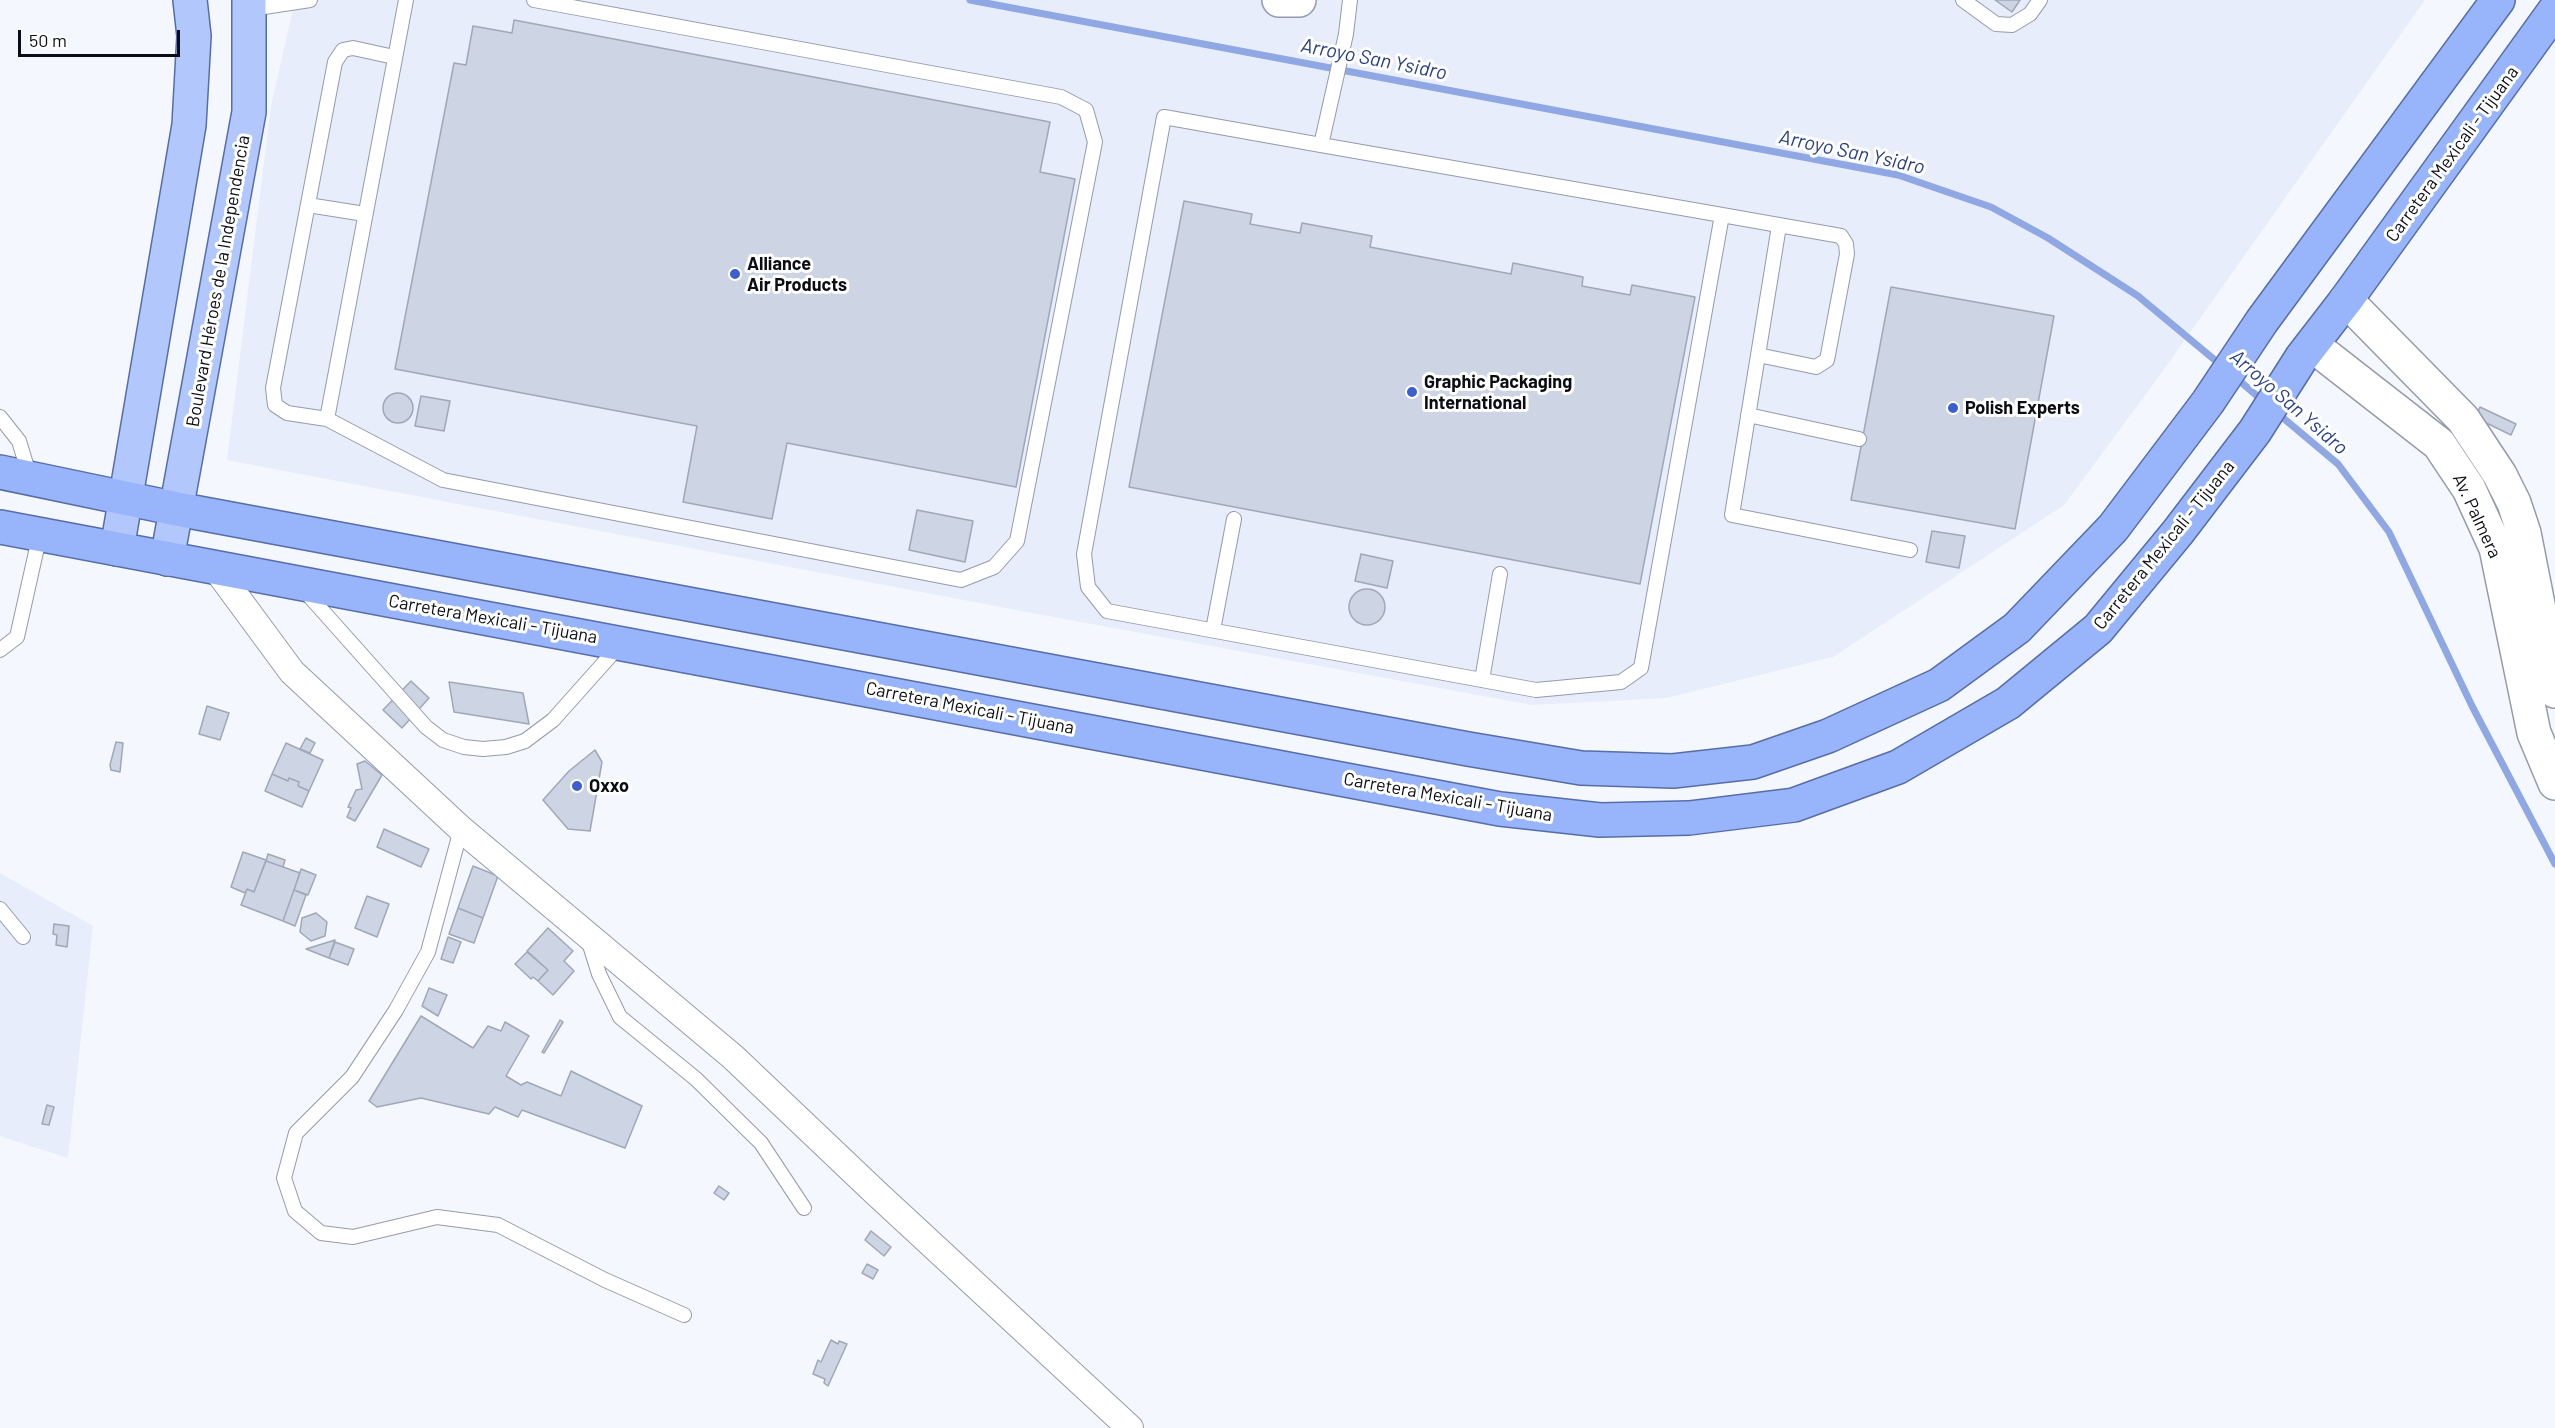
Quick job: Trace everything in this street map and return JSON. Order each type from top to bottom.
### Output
[{"type":"highway","points":[[15,474],[177,509],[1468,749],[1581,768],[1673,771],[1753,762],[1828,736],[1939,685],[2017,628],[2113,528],[2208,402],[2262,321],[2498,0]]},
{"type":"highway","name":"Carretera Mexicali - Tijuana","points":[[0,527],[216,569],[622,642],[1500,809],[1600,820],[1689,818],[1794,805],[1898,767],[2008,703],[2098,629],[2178,532],[2255,430],[2307,351],[2555,10]]},
{"type":"main road","points":[[117,549],[189,125],[194,36],[190,0]]},
{"type":"main road","name":"Boulevard Héroes de la Independencia","points":[[167,559],[249,112],[250,4]]},
{"type":"street","points":[[1279,0],[1299,0]]},
{"type":"street","name":"Av. Palmera","points":[[2346,300],[2463,419],[2500,475],[2514,503],[2524,533],[2555,691]]},
{"type":"street","name":"Av. Palmera","points":[[2307,351],[2439,444],[2469,489],[2496,548],[2534,733],[2555,783]]},
{"type":"street","points":[[216,569],[292,672],[461,829],[587,937],[734,1057],[874,1191],[1130,1428]]},
{"type":"lane","points":[[250,4],[309,0]]},
{"type":"lane","points":[[327,419],[406,0]]},
{"type":"lane","points":[[394,57],[353,48],[343,50],[335,62],[273,388],[275,405],[287,413],[327,419],[442,480],[961,580],[994,567],[1017,541],[1095,142],[1086,110],[1061,97],[534,0]]},
{"type":"lane","points":[[1321,145],[1346,34],[1350,0]]},
{"type":"lane","points":[[1963,0],[1996,24],[2012,26],[2030,14],[2040,0]]},
{"type":"lane","points":[[1722,215],[1641,668],[1621,682],[1536,690],[1107,611],[1088,587],[1083,554],[1164,117],[1842,236],[1847,254],[1827,360],[1816,367],[1758,355]]},
{"type":"lane","points":[[309,205],[365,214]]},
{"type":"lane","points":[[1779,226],[1732,515],[1910,550]]},
{"type":"lane","points":[[1748,415],[1859,439]]},
{"type":"lane","points":[[0,417],[19,441],[15,474]]},
{"type":"lane","points":[[2439,444],[2454,440],[2461,433],[2463,419]]},
{"type":"lane","points":[[1212,630],[1234,519]]},
{"type":"lane","points":[[0,650],[16,637],[40,534]]},
{"type":"lane","points":[[1482,680],[1500,574]]},
{"type":"lane","points":[[298,583],[426,727],[443,740],[464,747],[483,749],[506,747],[525,741],[553,720],[622,642]]},
{"type":"lane","points":[[461,829],[428,952],[396,1010],[352,1077],[296,1133],[284,1178],[295,1211],[321,1233],[353,1237],[437,1217],[498,1225],[605,1280],[684,1315]]},
{"type":"lane","points":[[0,909],[23,937]]},
{"type":"lane","points":[[587,937],[599,974],[620,1017],[696,1079],[761,1143],[804,1208]]},
{"type":"shaded area","points":[[295,0],[2425,0],[2160,375],[2064,505],[1833,657],[1666,698],[1532,705],[1032,613],[227,460],[271,106]]},
{"type":"shaded area","points":[[0,873],[93,926],[68,1158],[0,1136]]},
{"type":"building","points":[[1995,0],[2020,0],[2012,12]]},
{"type":"building","name":"Alliance Air Products","points":[[514,20],[1050,122],[1040,172],[1075,179],[1016,487],[787,443],[772,519],[683,502],[697,426],[395,369],[454,63],[466,65],[473,26],[512,33]]},
{"type":"building","name":"Graphic Packaging International","points":[[1184,201],[1252,214],[1250,224],[1300,233],[1302,223],[1372,236],[1370,247],[1511,274],[1513,263],[1583,277],[1582,286],[1630,295],[1632,285],[1695,297],[1640,584],[1129,487]]},
{"type":"building","name":"Polish Experts","points":[[1891,287],[2054,316],[2015,529],[1851,500]]},
{"type":"building","points":[[398,393],[408,398],[413,408],[408,418],[398,423],[388,418],[383,408],[388,398]]},
{"type":"building","points":[[421,396],[450,401],[444,431],[415,426]]},
{"type":"building","points":[[2480,407],[2516,424],[2511,435],[2476,418]]},
{"type":"building","points":[[917,510],[973,521],[965,562],[909,550]]},
{"type":"building","points":[[1932,531],[1965,536],[1959,568],[1926,562]]},
{"type":"building","points":[[1361,554],[1393,561],[1387,588],[1355,581]]},
{"type":"building","points":[[1367,589],[1380,594],[1385,607],[1380,620],[1367,625],[1354,620],[1349,607],[1354,594]]},
{"type":"building","points":[[411,681],[429,698],[402,728],[383,710]]},
{"type":"building","points":[[449,682],[523,693],[529,724],[454,712]]},
{"type":"building","points":[[207,706],[229,713],[220,740],[199,734]]},
{"type":"building","points":[[306,738],[315,743],[310,753],[300,749]]},
{"type":"building","points":[[116,742],[123,743],[120,772],[111,770],[110,765]]},
{"type":"building","points":[[286,743],[323,760],[309,791],[298,786],[299,782],[289,778],[288,781],[272,774]]},
{"type":"building","name":"Oxxo","points":[[595,750],[602,762],[590,831],[568,829],[543,800],[569,771]]},
{"type":"building","points":[[365,761],[382,775],[355,821],[347,817],[351,808],[348,807],[356,790],[362,789],[357,764]]},
{"type":"building","points":[[272,774],[288,781],[289,778],[299,782],[298,786],[309,791],[302,807],[265,791]]},
{"type":"building","points":[[384,829],[429,849],[421,867],[377,847]]},
{"type":"building","points":[[243,852],[266,860],[254,892],[247,889],[245,893],[231,887]]},
{"type":"building","points":[[268,854],[285,860],[283,867],[266,861]]},
{"type":"building","points":[[266,861],[300,873],[283,921],[241,905],[247,889],[254,892]]},
{"type":"building","points":[[473,866],[498,876],[483,918],[458,908]]},
{"type":"building","points":[[301,869],[316,875],[308,895],[294,890]]},
{"type":"building","points":[[294,890],[306,895],[295,926],[283,921]]},
{"type":"building","points":[[367,896],[389,904],[377,937],[355,928]]},
{"type":"building","points":[[458,908],[483,918],[474,943],[449,934]]},
{"type":"building","points":[[316,913],[327,922],[325,936],[311,941],[300,932],[302,918]]},
{"type":"building","points":[[54,924],[69,926],[67,947],[56,945],[57,935],[53,934]]},
{"type":"building","points":[[548,928],[573,951],[564,961],[574,971],[553,995],[538,981],[548,970],[527,951]]},
{"type":"building","points":[[448,937],[461,942],[453,963],[441,959]]},
{"type":"building","points":[[335,940],[329,958],[306,949]]},
{"type":"building","points":[[335,942],[354,949],[348,965],[329,958]]},
{"type":"building","points":[[527,952],[548,970],[538,981],[533,977],[531,979],[515,964]]},
{"type":"building","points":[[429,988],[447,995],[438,1016],[422,1006]]},
{"type":"building","points":[[421,1016],[473,1048],[488,1026],[501,1031],[505,1022],[529,1036],[506,1076],[521,1085],[527,1082],[561,1096],[571,1071],[642,1106],[625,1148],[522,1110],[518,1117],[495,1107],[489,1114],[421,1098],[377,1107],[369,1101]]},
{"type":"building","points":[[560,1020],[563,1022],[544,1053],[542,1052]]},
{"type":"building","points":[[47,1105],[54,1107],[49,1125],[42,1124]]},
{"type":"building","points":[[719,1186],[729,1193],[724,1200],[714,1193]]},
{"type":"building","points":[[871,1231],[891,1247],[884,1256],[865,1240]]},
{"type":"building","points":[[867,1264],[878,1270],[873,1279],[862,1273]]},
{"type":"building","points":[[831,1340],[838,1344],[839,1341],[847,1344],[828,1386],[824,1383],[825,1379],[813,1374],[818,1360],[821,1362]]},
{"type":"waterway","name":"Arroyo San Ysidro","points":[[970,0],[1898,175],[1991,207],[2048,238],[2138,296],[2222,366]]},
{"type":"waterway","name":"Arroyo San Ysidro","points":[[2235,377],[2263,401]]},
{"type":"waterway","name":"Arroyo San Ysidro","points":[[2276,412],[2338,464],[2389,532],[2472,706],[2555,864]]},
{"type":"place","name":"Alliance Air Products","points":[[735,274]]},
{"type":"place","name":"Graphic Packaging International","points":[[1412,392]]},
{"type":"place","name":"Polish Experts","points":[[1953,408]]},
{"type":"place","name":"Oxxo","points":[[577,786]]}]
